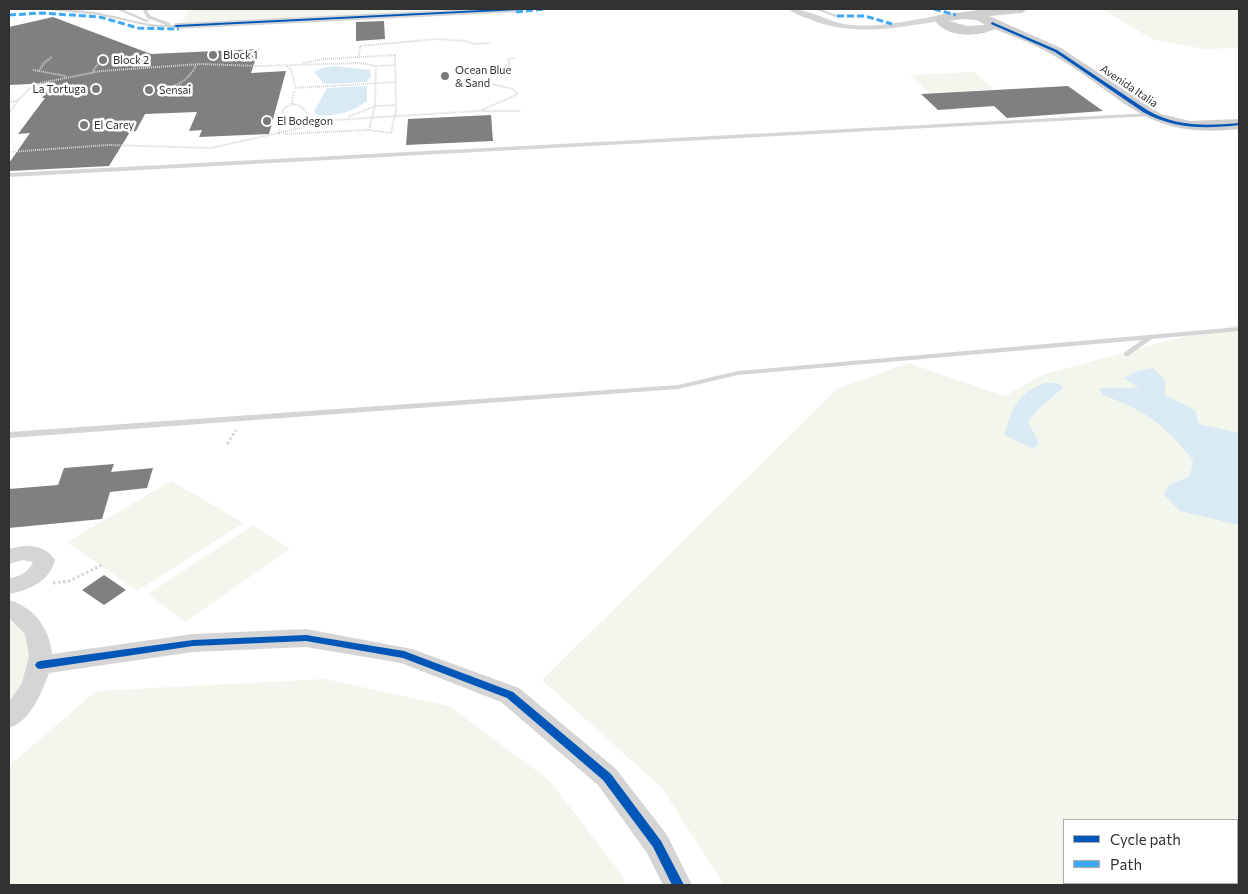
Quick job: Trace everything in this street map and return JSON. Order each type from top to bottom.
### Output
[{"type":"street","points":[[176,26],[520,9]]},
{"type":"street","points":[[793,9],[829,24],[852,28],[949,18],[989,21]]},
{"type":"street","points":[[949,18],[956,28],[989,21],[1022,9]]},
{"type":"street","name":"Avenida Italia","points":[[989,21],[1062,54],[1150,115],[1170,122],[1193,126],[1219,127],[1239,124]]},
{"type":"street","points":[[9,557],[26,552],[38,554],[44,560],[43,568],[33,578],[9,586]]},
{"type":"street","points":[[9,608],[33,626],[42,650],[40,665],[32,688],[9,718]]},
{"type":"street","points":[[40,665],[193,643],[306,638],[404,655],[510,695],[606,777],[658,844],[678,885]]},
{"type":"lane","points":[[40,9],[99,14],[153,26],[176,26]]},
{"type":"lane","points":[[118,9],[152,22],[176,26]]},
{"type":"lane","points":[[147,9],[145,11],[149,17],[176,26]]},
{"type":"lane","points":[[817,9],[837,16]]},
{"type":"lane","points":[[9,176],[1150,115]]},
{"type":"lane","points":[[9,435],[678,387],[738,373],[1239,329]]},
{"type":"lane","points":[[1128,354],[1150,337]]},
{"type":"path","points":[[359,63],[360,46],[437,39],[465,41],[474,44],[490,43]]},
{"type":"path","points":[[277,134],[368,130],[391,133],[396,105],[395,55],[318,59],[296,65]]},
{"type":"path","points":[[39,71],[44,63],[52,57]]},
{"type":"path","points":[[484,73],[510,65],[508,59],[515,58]]},
{"type":"path","points":[[206,64],[210,60]]},
{"type":"path","points":[[9,113],[33,86],[67,76],[93,72],[206,64],[286,66],[359,63],[376,66],[395,65]]},
{"type":"path","points":[[93,72],[98,64]]},
{"type":"path","points":[[158,90],[183,82],[191,75],[196,65]]},
{"type":"path","points":[[277,134],[284,109],[292,104],[295,88],[291,69],[286,66]]},
{"type":"path","points":[[368,130],[375,106],[376,66]]},
{"type":"path","points":[[33,70],[67,76]]},
{"type":"path","points":[[295,88],[396,82]]},
{"type":"path","points":[[477,111],[518,94],[513,89],[485,82]]},
{"type":"path","points":[[9,103],[20,99]]},
{"type":"path","points":[[292,104],[303,108],[308,126]]},
{"type":"path","points":[[344,119],[375,106],[396,105]]},
{"type":"path","points":[[10,151],[108,145],[211,148],[344,119],[477,111],[521,111]]},
{"type":"path","points":[[33,578],[54,583],[69,582],[102,565]]},
{"type":"shaded area","points":[[189,9],[441,9],[444,11],[183,22]]},
{"type":"shaded area","points":[[1101,9],[1239,9],[1239,48],[1205,49],[1154,40]]},
{"type":"shaded area","points":[[334,66],[370,70],[371,76],[367,82],[324,84],[314,72],[321,68]]},
{"type":"shaded area","points":[[974,72],[995,89],[929,93],[910,75]]},
{"type":"shaded area","points":[[367,86],[367,101],[356,108],[344,113],[331,115],[318,115],[314,111],[327,88]]},
{"type":"shaded area","points":[[1239,324],[1239,885],[724,885],[662,788],[542,680],[837,389],[908,363],[1005,396],[1041,375],[1163,342]]},
{"type":"shaded area","points":[[1153,368],[1165,380],[1165,395],[1195,410],[1199,424],[1239,433],[1239,525],[1180,511],[1164,495],[1169,485],[1190,476],[1193,460],[1173,437],[1153,420],[1130,406],[1102,395],[1100,388],[1139,388],[1124,378],[1138,371]]},
{"type":"shaded area","points":[[1045,383],[1057,383],[1064,387],[1036,411],[1028,422],[1039,443],[1034,449],[1004,435],[1017,403],[1035,387]]},
{"type":"shaded area","points":[[171,481],[244,523],[137,591],[67,542]]},
{"type":"shaded area","points":[[253,525],[290,549],[185,622],[148,594]]},
{"type":"shaded area","points":[[9,608],[13,609],[41,650],[15,712],[9,718]]},
{"type":"shaded area","points":[[325,679],[449,706],[549,780],[619,871],[626,885],[9,885],[9,766],[96,691]]},
{"type":"building","points":[[53,17],[151,54],[259,49],[251,73],[286,71],[269,134],[199,137],[202,130],[189,131],[197,112],[145,114],[136,131],[130,132],[109,166],[9,171],[9,163],[30,133],[18,134],[45,98],[42,98],[53,83],[9,85],[9,27]]},
{"type":"building","points":[[384,21],[385,39],[356,41],[356,22]]},
{"type":"building","points":[[1068,86],[1103,111],[1007,118],[994,106],[938,110],[921,94]]},
{"type":"building","points":[[491,115],[493,141],[406,145],[408,119]]},
{"type":"building","points":[[114,464],[111,472],[153,468],[147,488],[110,492],[102,519],[9,528],[9,489],[58,485],[64,468]]},
{"type":"building","points":[[104,575],[126,590],[104,605],[82,590]]},
{"type":"marked path","points":[[516,12],[546,9]]},
{"type":"marked path","points":[[934,9],[956,15]]},
{"type":"marked path","points":[[9,15],[42,13],[100,17],[138,28],[179,29]]},
{"type":"marked path","points":[[837,16],[852,14],[892,24]]},
{"type":"cycle path","points":[[176,26],[520,9]]},
{"type":"cycle path","points":[[992,23],[1056,51],[1156,117],[1190,126],[1239,124]]},
{"type":"cycle path","points":[[40,665],[193,643],[306,638],[404,655],[510,695],[607,777],[657,844],[678,885]]},
{"type":"place","name":"Block 1","points":[[213,55]]},
{"type":"place","name":"Block 2","points":[[103,60]]},
{"type":"place","name":"Ocean Blue & Sand","points":[[445,76]]},
{"type":"place","name":"La Tortuga","points":[[96,89]]},
{"type":"place","name":"Sensai","points":[[149,90]]},
{"type":"place","name":"El Bodegon","points":[[267,121]]},
{"type":"place","name":"El Carey","points":[[84,125]]}]
